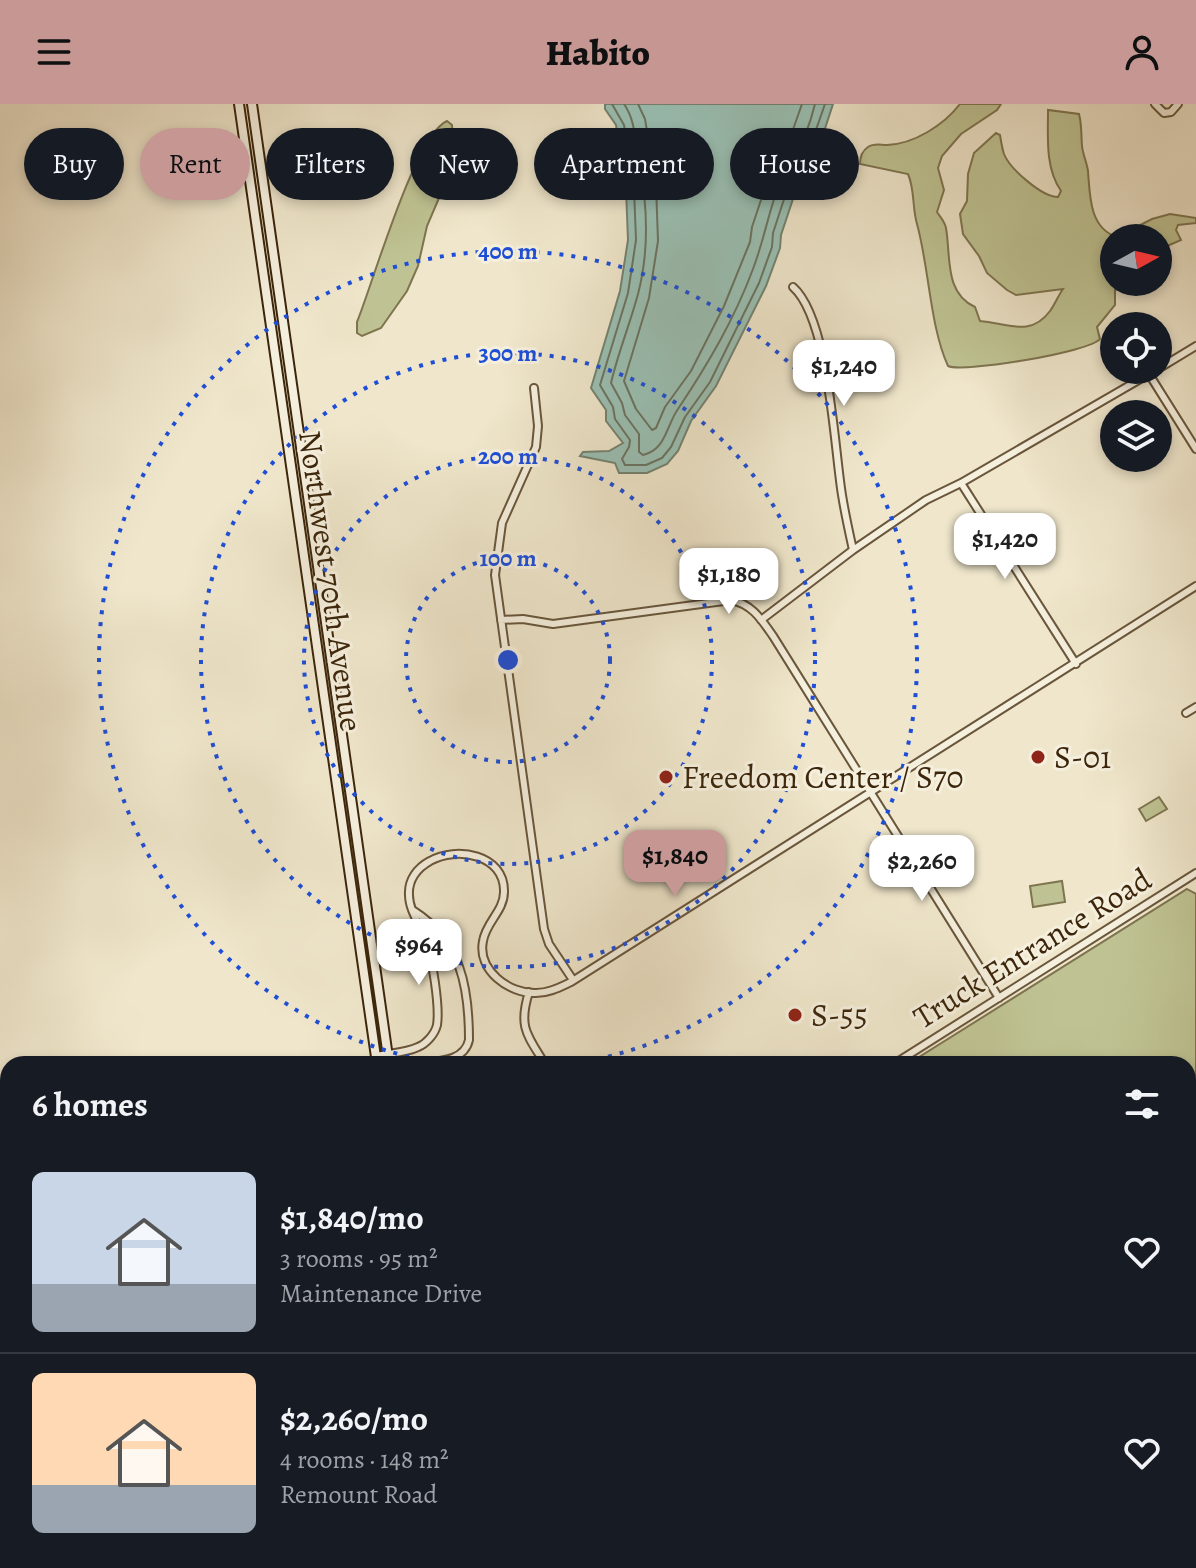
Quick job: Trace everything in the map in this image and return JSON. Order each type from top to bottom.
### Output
[{"type":"main road","name":"Northwest 70th Avenue","points":[[239,104],[376,1056]]},
{"type":"main road","name":"Northwest 70th Avenue","points":[[252,104],[388,1053]]},
{"type":"street","points":[[1155,104],[1164,113],[1171,112],[1178,104]]},
{"type":"street","points":[[793,287],[807,305],[822,355],[842,498],[853,550]]},
{"type":"street","points":[[1172,360],[1196,346]]},
{"type":"street","points":[[761,620],[853,550],[926,500],[1132,384]]},
{"type":"street","points":[[1161,384],[1196,449]]},
{"type":"street","points":[[534,388],[538,426],[536,447],[529,468],[505,514],[495,575],[544,929],[549,944],[573,980]]},
{"type":"street","points":[[961,483],[1076,664]]},
{"type":"street","points":[[383,1056],[419,1047],[437,1027],[429,951],[409,896],[416,871],[440,856],[465,852],[485,859],[500,874],[504,895],[502,905],[482,942],[487,968],[499,980],[529,992],[555,989],[1196,586]]},
{"type":"street","points":[[501,620],[523,619],[553,624],[731,600],[742,602],[750,608],[761,620],[999,998]]},
{"type":"street","points":[[1186,713],[1196,707]]},
{"type":"street","points":[[1194,874],[1196,885]]},
{"type":"street","name":"Truck Entrance Road","points":[[907,1056],[1194,874]]},
{"type":"street","points":[[413,910],[435,926],[454,951],[469,1032],[468,1048],[459,1056]]},
{"type":"street","points":[[529,992],[523,1014],[524,1030],[540,1056]]},
{"type":"green space","points":[[960,104],[1001,104],[961,134],[942,156],[938,168],[944,190],[937,212],[946,228],[954,283],[965,301],[975,307],[980,321],[1018,327],[1026,327],[1042,319],[1063,289],[1016,295],[987,273],[963,234],[960,214],[967,201],[968,174],[974,153],[996,133],[1000,135],[1007,160],[1020,174],[1035,187],[1058,197],[1061,191],[1052,172],[1048,152],[1048,110],[1079,114],[1091,200],[1100,224],[1100,296],[1115,296],[1115,305],[1109,312],[1100,312],[1097,327],[1100,339],[1051,355],[977,367],[948,366],[933,315],[908,174],[860,162],[868,147],[897,144],[918,137]]},
{"type":"green space","points":[[447,121],[452,125],[452,128],[439,128]]},
{"type":"green space","points":[[410,177],[410,200],[438,200],[407,291],[381,328],[362,336],[357,333],[357,322]]},
{"type":"green space","points":[[1170,214],[1196,218],[1196,223],[1178,225],[1176,230],[1181,240],[1172,244],[1172,224],[1142,224]]},
{"type":"green space","points":[[1159,797],[1167,809],[1146,821],[1139,809]]},
{"type":"green space","points":[[1062,881],[1065,902],[1033,907],[1030,886]]},
{"type":"green space","points":[[1187,889],[1196,894],[1196,1056],[921,1056]]},
{"type":"water","points":[[605,104],[833,104],[825,128],[730,128],[730,200],[793,200],[766,286],[716,386],[691,421],[678,451],[667,464],[647,473],[619,473],[615,463],[580,456],[583,452],[609,451],[623,443],[606,421],[606,410],[591,388],[620,291],[628,240],[626,200],[714,200],[714,128],[616,128]]},
{"type":"place","name":"S-01","points":[[1038,757]]},
{"type":"place","name":"Freedom Center / S70","points":[[666,777]]},
{"type":"place","name":"S-55","points":[[795,1015]]}]
